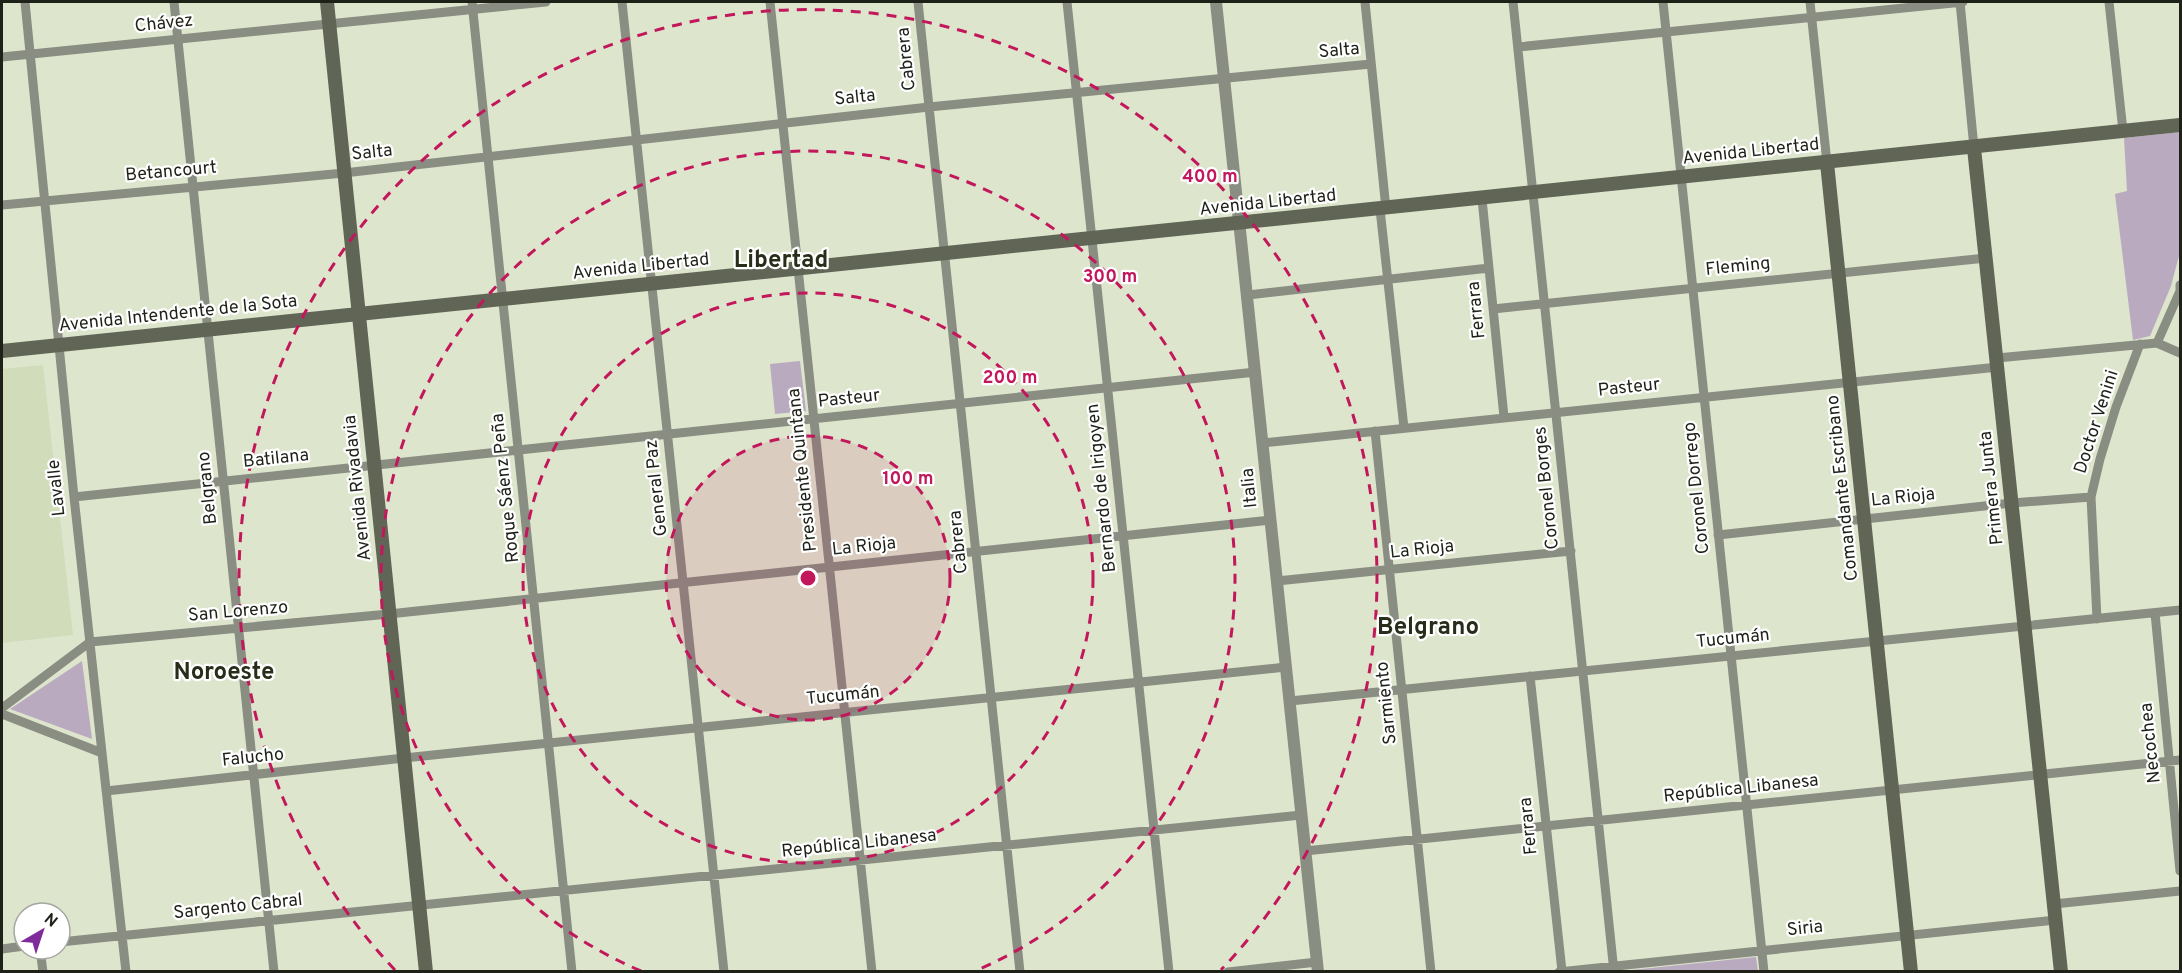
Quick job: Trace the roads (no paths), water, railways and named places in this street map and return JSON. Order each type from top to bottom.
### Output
[{"type":"main road","name":"Avenida Rivadavia","points":[[327,2],[426,972]]},
{"type":"main road","name":"Avenida Libertad","points":[[358,313],[1533,194],[2181,125]]},
{"type":"main road","name":"Primera Junta","points":[[1974,148],[2061,972]]},
{"type":"main road","name":"Comandante Escribano","points":[[1827,163],[1911,972]]},
{"type":"main road","name":"Avenida Intendente de la Sota","points":[[2,351],[358,313]]},
{"type":"street","name":"Lavalle","points":[[25,2],[74,497],[126,972]]},
{"type":"street","name":"Belgrano","points":[[174,2],[274,972]]},
{"type":"street","name":"Chávez","points":[[2,57],[329,24],[472,5],[546,2]]},
{"type":"street","name":"General Paz","points":[[622,2],[724,972]]},
{"type":"street","name":"Presidente Quintana","points":[[770,2],[872,972]]},
{"type":"street","name":"Cabrera","points":[[918,2],[1020,972]]},
{"type":"street","name":"Bernardo de Irigoyen","points":[[1067,2],[1169,972]]},
{"type":"street","name":"Italia","points":[[1216,2],[1317,967]]},
{"type":"street","points":[[1365,2],[1387,279],[1404,428]]},
{"type":"street","name":"Coronel Borges","points":[[1513,2],[1614,969]]},
{"type":"street","name":"Coronel Dorrego","points":[[1663,2],[1764,972]]},
{"type":"street","name":"Comandante Escribano","points":[[1810,2],[1827,163]]},
{"type":"street","points":[[1518,47],[1961,2]]},
{"type":"street","name":"Primera Junta","points":[[1961,2],[1974,148]]},
{"type":"street","points":[[2109,2],[2123,131]]},
{"type":"street","name":"Roque Sáenz Peña","points":[[472,5],[572,972]]},
{"type":"street","name":"Salta","points":[[344,173],[929,106],[1371,64]]},
{"type":"street","name":"Betancourt","points":[[2,205],[344,173]]},
{"type":"street","name":"Ferrara","points":[[1482,199],[1504,417]]},
{"type":"street","name":"Fleming","points":[[1493,309],[1986,258]]},
{"type":"street","points":[[1248,295],[1489,268]]},
{"type":"street","points":[[2181,285],[2157,343],[2181,353]]},
{"type":"street","name":"Pasteur","points":[[1263,443],[1850,382],[2157,343]]},
{"type":"street","name":"Doctor Venini","points":[[2097,619],[2091,497],[2116,407],[2140,345]]},
{"type":"street","name":"Pasteur","points":[[374,466],[1256,372]]},
{"type":"street","name":"Sarmiento","points":[[1375,431],[1431,972]]},
{"type":"street","name":"Batilana","points":[[74,497],[374,466]]},
{"type":"street","name":"La Rioja","points":[[1718,536],[2012,503],[2091,497]]},
{"type":"street","name":"La Rioja","points":[[389,614],[1271,520]]},
{"type":"street","name":"La Rioja","points":[[1277,581],[1571,551]]},
{"type":"street","name":"Tucumán","points":[[1290,701],[2181,610]]},
{"type":"street","name":"Necochea","points":[[2155,613],[2181,871]]},
{"type":"street","name":"San Lorenzo","points":[[90,642],[389,614]]},
{"type":"street","points":[[2,708],[90,642]]},
{"type":"street","name":"Tucumán","points":[[404,758],[1286,667]]},
{"type":"street","name":"Ferrara","points":[[1530,676],[1560,971]]},
{"type":"street","points":[[2,714],[102,753]]},
{"type":"street","name":"Falucho","points":[[106,791],[404,758]]},
{"type":"street","name":"República Libanesa","points":[[1305,850],[2181,759]]},
{"type":"street","name":"República Libanesa","points":[[419,905],[1301,815]]},
{"type":"street","points":[[2054,904],[2181,891]]},
{"type":"street","name":"Sargento Cabral","points":[[72,941],[419,905]]},
{"type":"street","name":"Siria","points":[[1560,971],[1614,969],[1762,950],[2056,920]]},
{"type":"street","points":[[1228,972],[1317,967]]},
{"type":"district","name":"Libertad","points":[[781,261]]},
{"type":"district","name":"Belgrano","points":[[1428,628]]},
{"type":"district","name":"Noroeste","points":[[224,673]]}]
